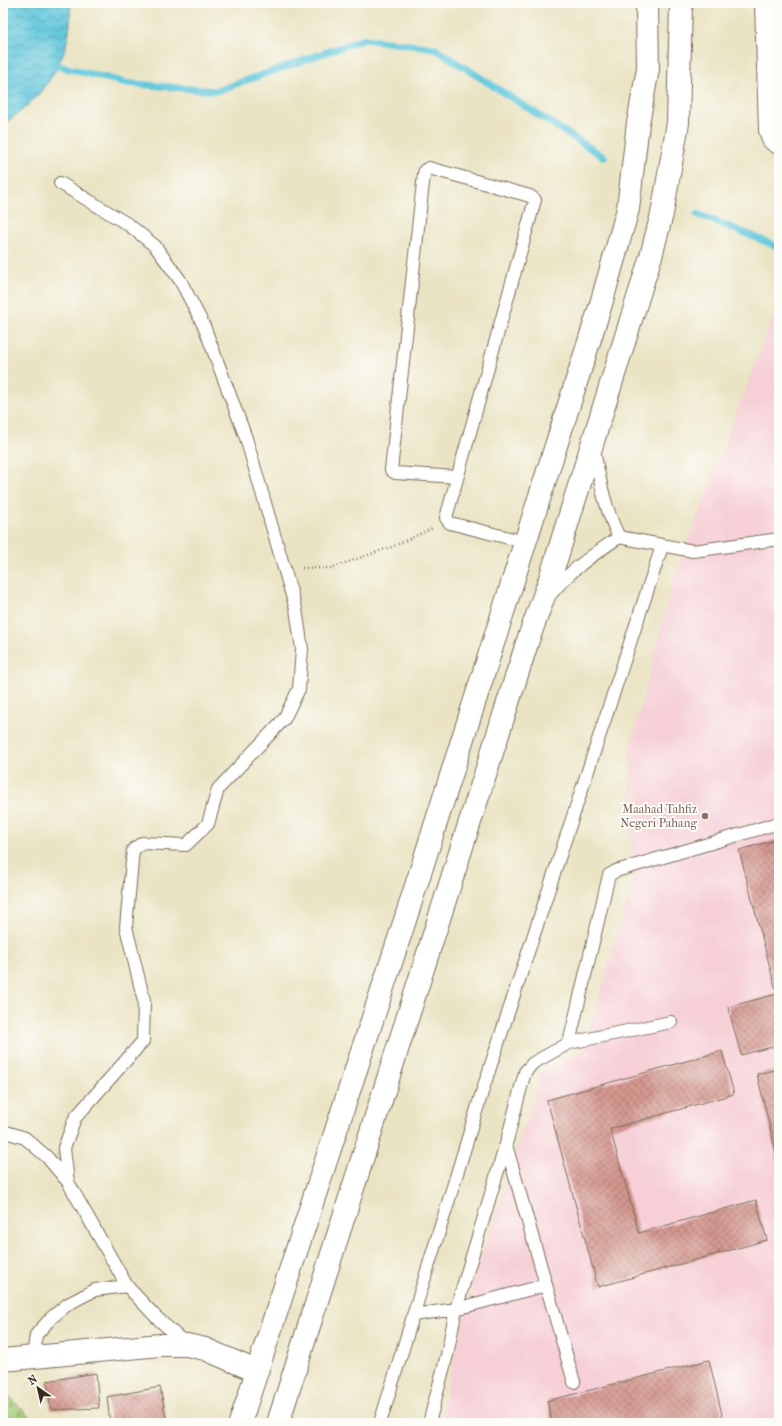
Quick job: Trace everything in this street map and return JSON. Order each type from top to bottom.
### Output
[{"type":"main road","points":[[240,1423],[408,914],[601,304],[628,209],[638,123],[648,69],[647,3]]},
{"type":"main road","points":[[278,1423],[528,640],[549,582],[651,256],[662,214],[678,123],[681,3]]},
{"type":"main road","points":[[766,3],[770,130],[776,141]]},
{"type":"main road","points":[[3,1360],[160,1345],[187,1345],[205,1349],[256,1371]]},
{"type":"lane","points":[[457,477],[394,473],[390,470],[424,174],[425,170],[429,168],[530,196],[535,200],[446,518],[449,522],[525,542]]},
{"type":"lane","points":[[60,183],[129,225],[155,246],[180,280],[204,326],[246,438],[296,609],[302,649],[300,690],[284,720],[218,789],[208,824],[186,845],[142,843],[133,850],[126,927],[144,1001],[143,1041],[75,1118],[64,1148],[68,1182]]},
{"type":"lane","points":[[592,443],[602,496],[609,517],[619,538]]},
{"type":"lane","points":[[528,640],[547,599],[564,578],[583,561],[619,538],[694,551],[779,539]]},
{"type":"lane","points":[[380,1423],[484,1086],[662,546]]},
{"type":"lane","points":[[568,1043],[609,875],[616,871],[779,823]]},
{"type":"lane","points":[[429,1423],[447,1355],[456,1309],[506,1144],[526,1072],[533,1063],[568,1043],[671,1022]]},
{"type":"lane","points":[[3,1131],[25,1138],[48,1157],[68,1182],[127,1286],[156,1317],[187,1345]]},
{"type":"lane","points":[[506,1144],[574,1382]]},
{"type":"lane","points":[[413,1315],[456,1309],[546,1285]]},
{"type":"lane","points":[[34,1356],[36,1335],[51,1318],[68,1304],[95,1290],[127,1286]]},
{"type":"path","points":[[283,567],[331,568],[394,546],[449,522]]},
{"type":"shaded area","name":"Maahad Tahfiz Negeri Pahang","points":[[776,308],[779,308],[779,1423],[439,1423],[471,1288],[542,1072],[584,1049],[633,880],[629,752],[673,581]]},
{"type":"green space","points":[[3,1390],[36,1423],[3,1423]]},
{"type":"water","points":[[3,3],[70,3],[70,28],[61,59],[46,85],[26,107],[3,124]]},
{"type":"building","points":[[779,839],[779,1045],[741,1055],[728,1007],[777,994],[739,850]]},
{"type":"building","points":[[722,1051],[734,1094],[610,1129],[639,1233],[756,1200],[767,1240],[598,1287],[547,1100]]},
{"type":"building","points":[[779,1069],[779,1161],[778,1161],[757,1074]]},
{"type":"building","points":[[709,1360],[724,1423],[552,1423],[547,1401]]},
{"type":"building","points":[[96,1373],[99,1408],[51,1410],[47,1381]]},
{"type":"building","points":[[160,1387],[167,1423],[110,1423],[107,1397]]},
{"type":"waterway","points":[[53,60],[58,66],[126,83],[216,91],[364,39],[434,48],[604,157]]},
{"type":"waterway","points":[[697,214],[779,247]]},
{"type":"place","name":"Maahad Tahfiz Negeri Pahang","points":[[705,816]]}]
